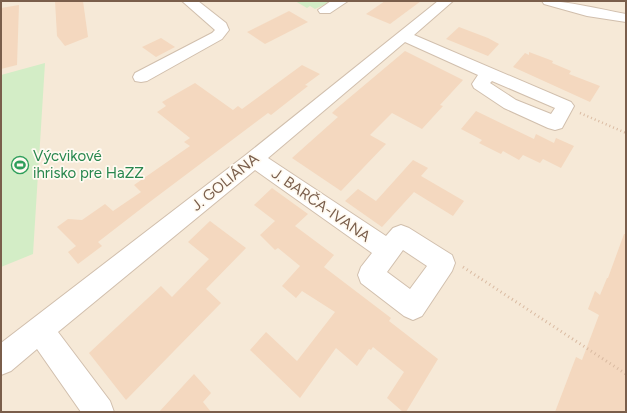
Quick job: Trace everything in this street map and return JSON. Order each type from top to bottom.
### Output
[{"type":"street","points":[[141,77],[217,36],[222,30],[221,26],[189,1]]},
{"type":"street","points":[[325,10],[341,1]]},
{"type":"street","name":"J. GOLIÁNA","points":[[1,361],[41,331],[446,1]]},
{"type":"street","points":[[549,1],[587,12],[626,18]]},
{"type":"street","points":[[403,36],[565,106]]},
{"type":"street","name":"J. BARČA-IVANA","points":[[254,158],[388,251]]},
{"type":"street","points":[[401,234],[443,262],[413,307],[370,275],[388,251],[401,234]]},
{"type":"street","points":[[41,331],[99,412]]},
{"type":"path","points":[[565,106],[626,133]]},
{"type":"path","points":[[443,262],[458,264],[626,374]]},
{"type":"shaded area","points":[[1,1],[626,1],[626,412],[1,412]]},
{"type":"green space","points":[[295,1],[332,1],[315,9],[310,6],[307,8]]},
{"type":"green space","name":"Výcvikové ihrisko pre HaZZ","points":[[45,63],[33,254],[1,267],[1,75]]},
{"type":"building","points":[[55,1],[83,1],[88,37],[65,46],[57,36]]},
{"type":"building","points":[[385,1],[421,1],[390,24],[366,14]]},
{"type":"building","points":[[19,5],[17,65],[1,69],[1,8]]},
{"type":"building","points":[[289,11],[308,22],[265,44],[247,32]]},
{"type":"building","points":[[459,27],[488,38],[499,44],[488,56],[446,39]]},
{"type":"building","points":[[161,38],[175,47],[156,57],[142,47]]},
{"type":"building","points":[[405,51],[463,80],[440,105],[443,106],[422,129],[392,113],[370,135],[386,144],[341,191],[292,158],[338,117],[332,113],[336,109]]},
{"type":"building","points":[[529,52],[553,61],[552,63],[571,71],[569,74],[600,86],[590,102],[513,67],[525,53],[529,55]]},
{"type":"building","points":[[302,65],[320,74],[305,85],[308,86],[271,115],[268,113],[98,242],[102,246],[78,264],[68,252],[76,246],[57,227],[68,219],[82,220],[105,204],[113,211],[141,192],[134,185],[190,146],[184,142],[190,138],[157,112],[166,106],[162,102],[195,83],[233,110],[238,106],[242,109]]},
{"type":"building","points":[[476,111],[534,139],[536,134],[554,143],[556,138],[574,146],[561,168],[543,159],[540,163],[523,155],[519,160],[503,151],[501,154],[479,143],[482,140],[461,129]]},
{"type":"building","points":[[413,160],[428,168],[421,176],[464,201],[453,216],[414,192],[382,227],[345,201],[358,189],[376,201]]},
{"type":"building","points":[[272,188],[308,214],[295,226],[334,255],[324,267],[391,318],[389,321],[438,359],[406,412],[403,412],[387,398],[404,372],[373,347],[371,350],[369,349],[357,366],[336,348],[300,398],[250,350],[266,332],[297,361],[335,312],[302,291],[296,298],[282,286],[300,266],[278,248],[275,250],[260,235],[275,221],[254,205]]},
{"type":"building","points":[[210,221],[246,248],[206,289],[221,303],[126,400],[89,353],[161,286],[172,297],[209,259],[188,242]]},
{"type":"building","points":[[624,234],[626,234],[626,412],[555,412],[576,357],[582,360],[599,315],[588,309],[595,291],[600,295],[608,278]]},
{"type":"building","points":[[194,374],[211,393],[203,402],[211,412],[159,412]]},
{"type":"place","name":"Výcvikové ihrisko pre HaZZ","points":[[20,165]]}]
